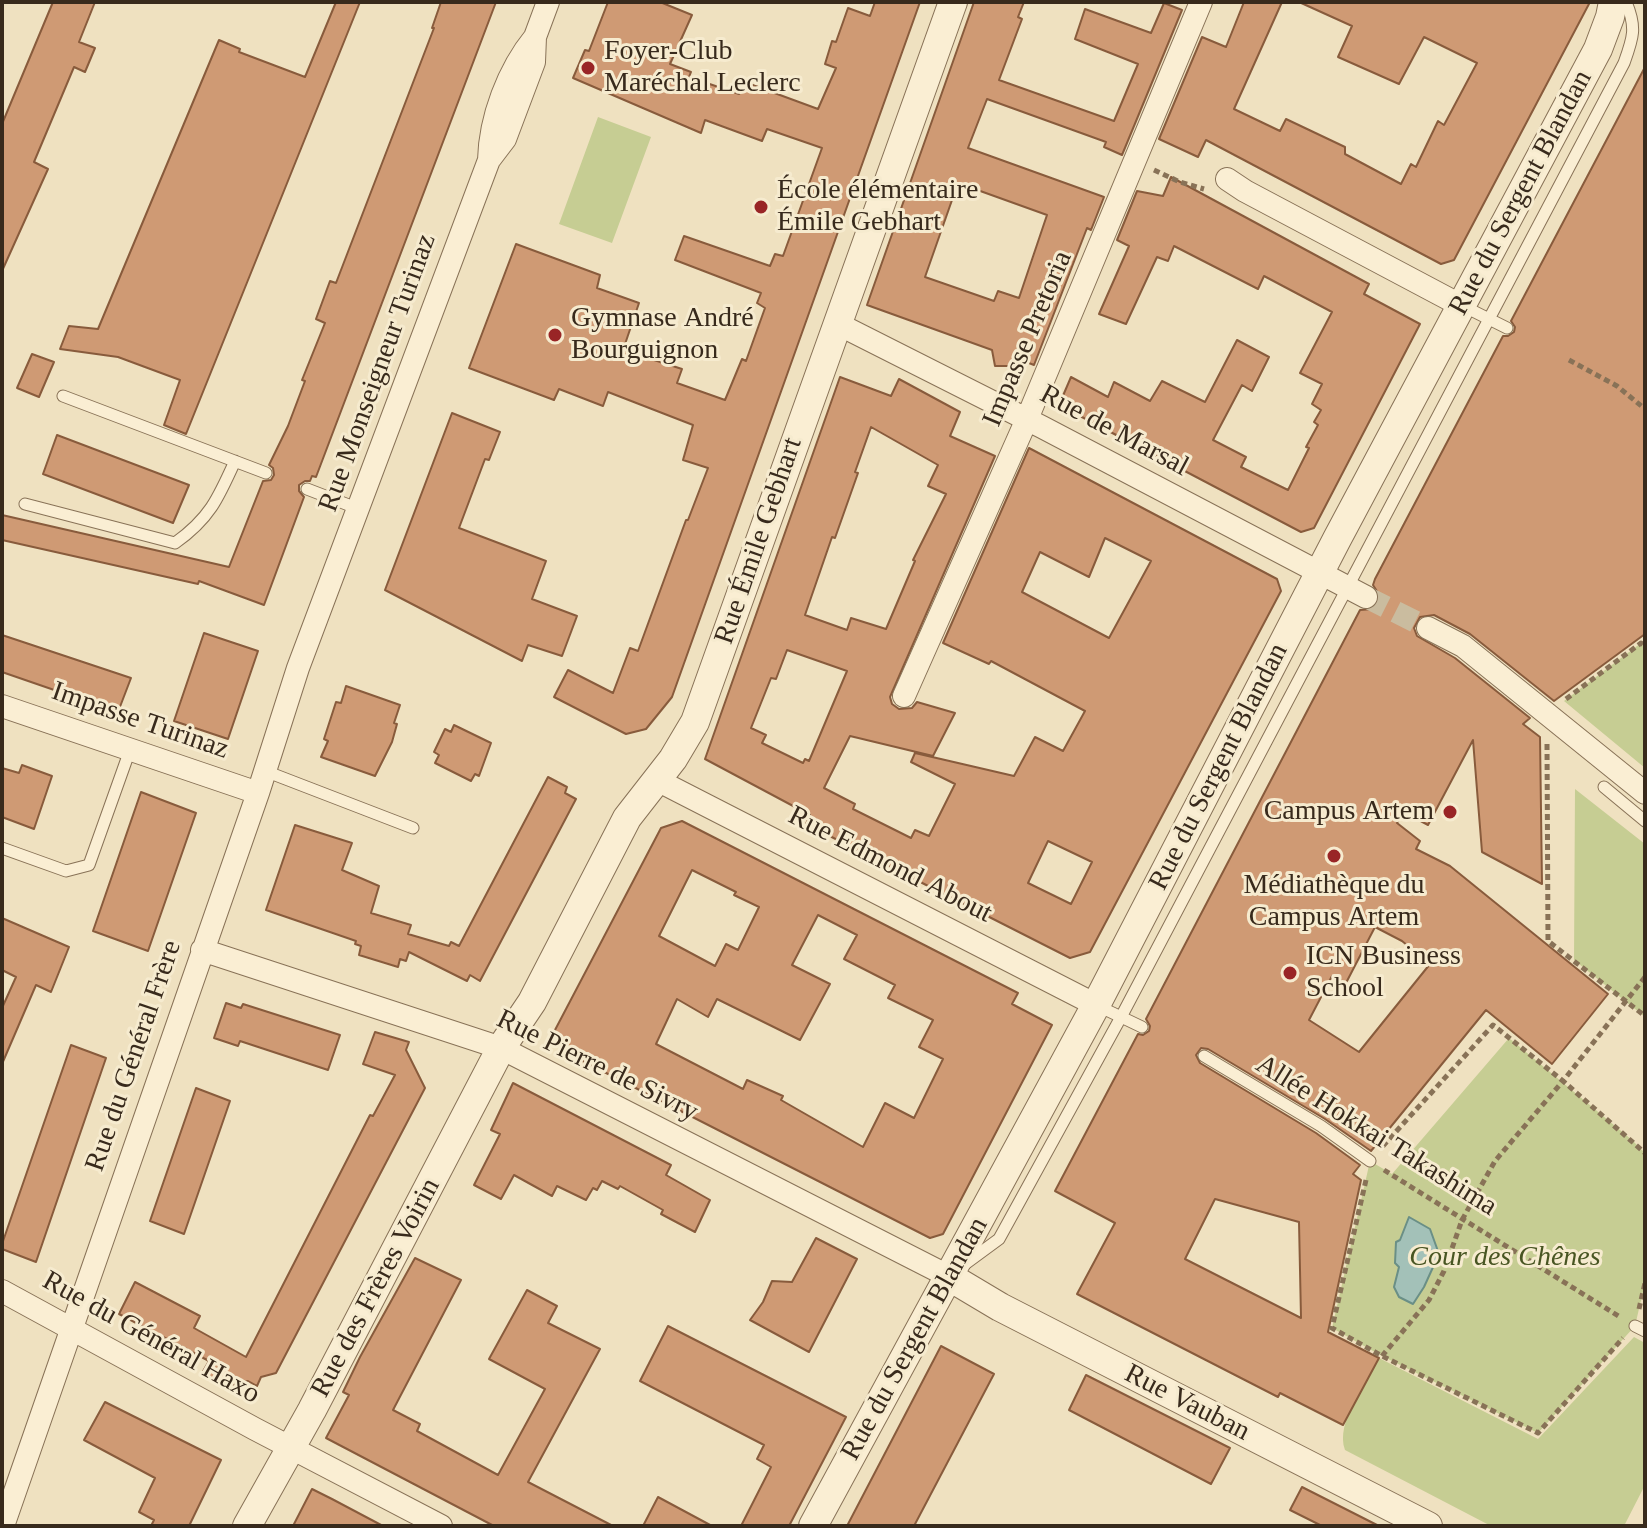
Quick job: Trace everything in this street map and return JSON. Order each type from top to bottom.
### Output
[{"type":"street","name":"Rue Monseigneur Turinaz","points":[[323,607],[489,160],[505,139],[534,62],[535,37],[548,2]]},
{"type":"street","name":"Rue Émile Gebhart","points":[[501,1048],[532,1002],[627,818],[657,780],[695,722],[953,2]]},
{"type":"street","name":"Impasse Pretoria","points":[[904,696],[1027,419],[1201,2]]},
{"type":"street","name":"Rue du Sergent Blandan","points":[[813,1526],[1096,1005],[1460,305],[1598,49],[1613,2]]},
{"type":"street","points":[[1227,179],[1460,305]]},
{"type":"street","name":"Rue de Marsal","points":[[836,323],[1027,419],[1357,593]]},
{"type":"street","name":"Rue du Général Frère","points":[[3,1526],[258,793],[298,668],[323,607]]},
{"type":"street","points":[[1428,628],[1463,646],[1645,793]]},
{"type":"street","name":"Impasse Turinaz","points":[[2,706],[258,793]]},
{"type":"street","name":"Rue Edmond About","points":[[657,780],[1096,1005]]},
{"type":"street","name":"Rue Pierre de Sivry","points":[[202,950],[501,1048],[948,1276]]},
{"type":"street","name":"Rue des Frères Voirin","points":[[247,1526],[501,1048]]},
{"type":"street","name":"Rue Vauban","points":[[948,1276],[1000,1307],[1428,1526]]},
{"type":"street","name":"Rue du Général Haxo","points":[[2,1291],[441,1526]]},
{"type":"lane","points":[[948,1276],[999,1239],[1357,593],[1488,320],[1624,63],[1634,35],[1632,16],[1626,2]]},
{"type":"lane","points":[[1460,305],[1507,328]]},
{"type":"lane","points":[[63,396],[266,473]]},
{"type":"lane","points":[[25,504],[175,543],[193,530],[217,502],[235,461]]},
{"type":"lane","points":[[307,489],[359,509]]},
{"type":"lane","points":[[2,848],[66,871],[89,865],[130,750]]},
{"type":"lane","points":[[265,771],[413,828]]},
{"type":"lane","points":[[1604,787],[1645,821]]},
{"type":"lane","points":[[1096,1005],[1142,1027]]},
{"type":"lane","name":"Allée Hokkai Takashima","points":[[1204,1056],[1321,1126],[1370,1161]]},
{"type":"path","points":[[1137,161],[1201,189],[1227,179]]},
{"type":"path","points":[[1569,360],[1617,386],[1645,409]]},
{"type":"path","points":[[1645,646],[1641,643],[1547,713],[1548,941],[1645,1016]]},
{"type":"path","points":[[1382,1356],[1429,1300],[1444,1271],[1462,1220],[1495,1161],[1645,977]]},
{"type":"path","points":[[1645,1153],[1493,1025],[1370,1161],[1332,1328],[1538,1433],[1640,1328],[1645,1283]]},
{"type":"path","name":"Allée Hokkai Takashima","points":[[1370,1161],[1640,1328]]},
{"type":"green space","points":[[598,117],[651,137],[612,243],[559,224]]},
{"type":"green space","points":[[1641,643],[1645,646],[1645,768],[1564,701]]},
{"type":"green space","points":[[1575,789],[1645,844],[1645,1017],[1574,960]]},
{"type":"green space","name":"Cour des Chênes","points":[[1509,1038],[1645,1153],[1645,1283],[1635,1326],[1538,1433],[1332,1328],[1370,1161],[1392,1174]]},
{"type":"green space","points":[[1634,1337],[1645,1343],[1645,1485],[1624,1526],[1491,1526],[1345,1450],[1343,1439],[1348,1415],[1379,1358],[1538,1439]]},
{"type":"water","points":[[1409,1217],[1430,1229],[1439,1254],[1413,1304],[1399,1297],[1394,1287],[1399,1267],[1395,1263],[1396,1242],[1400,1240]]},
{"type":"building","points":[[53,2],[95,2],[79,42],[95,48],[85,72],[74,67],[34,162],[48,169],[2,271],[2,124]]},
{"type":"building","points":[[336,2],[360,2],[186,434],[164,425],[180,380],[118,357],[60,349],[69,326],[98,329],[219,40],[240,49],[239,52],[305,77]]},
{"type":"building","points":[[441,2],[496,2],[316,477],[312,476],[310,481],[299,485],[304,497],[264,605],[199,581],[198,584],[2,540],[2,515],[229,567],[263,481],[271,480],[274,475],[269,465],[288,426],[325,323],[316,319],[330,281],[336,283],[434,28]]},
{"type":"building","points":[[608,2],[660,2],[692,15],[670,64],[691,72],[689,77],[739,94],[750,84],[818,109],[836,68],[825,64],[848,8],[870,16],[875,2],[920,2],[672,697],[646,729],[626,734],[554,697],[568,670],[613,693],[630,648],[638,651],[708,468],[683,460],[693,425],[608,392],[603,406],[559,389],[554,400],[469,368],[516,244],[600,275],[597,288],[639,303],[623,350],[682,369],[677,383],[725,400],[742,359],[746,361],[765,308],[757,303],[761,293],[675,260],[684,236],[770,266],[775,254],[783,256],[822,148],[767,129],[762,141],[705,120],[701,133],[573,78],[585,50],[589,51]]},
{"type":"building","points":[[974,2],[1024,2],[1018,17],[1022,19],[999,80],[1114,121],[1138,64],[1075,39],[1085,9],[1151,33],[1164,3],[1182,10],[1122,155],[1104,147],[1106,142],[987,99],[968,148],[1104,197],[1091,230],[1087,228],[1034,365],[1021,360],[1013,366],[995,366],[992,350],[867,305]],"holes":[[[958,183],[1047,215],[1019,298],[998,291],[994,301],[925,277]]]},
{"type":"building","points":[[1244,2],[1282,2],[1234,109],[1280,131],[1286,119],[1345,147],[1345,154],[1401,184],[1411,164],[1416,167],[1438,121],[1444,125],[1477,63],[1424,37],[1399,84],[1338,57],[1352,26],[1299,2],[1590,2],[1454,260],[1441,264],[1206,140],[1198,157],[1159,139],[1202,37],[1226,47]]},
{"type":"building","points":[[1645,67],[1645,634],[1554,701],[1470,634],[1434,615],[1420,617],[1414,628],[1417,636],[1455,658],[1530,718],[1523,724],[1540,737],[1542,884],[1482,852],[1473,740],[1428,825],[1404,812],[1397,823],[1420,841],[1416,849],[1450,866],[1608,994],[1552,1064],[1486,1010],[1371,1151],[1325,1119],[1208,1049],[1201,1048],[1196,1055],[1200,1063],[1316,1133],[1360,1165],[1353,1174],[1361,1180],[1328,1332],[1379,1358],[1343,1425],[1280,1393],[1278,1397],[1077,1294],[1115,1223],[1055,1191],[1138,1034],[1149,1031],[1146,1019],[1360,610],[1373,609],[1378,604],[1380,596],[1373,585],[1375,579],[1503,336],[1514,332],[1511,321]],"holes":[[[1375,927],[1402,941],[1430,964],[1359,1052],[1309,1020],[1332,976],[1346,983]],[[1215,1199],[1299,1222],[1301,1318],[1185,1259]]]},
{"type":"building","points":[[1171,177],[1369,284],[1364,294],[1420,324],[1314,528],[1301,532],[1059,405],[1071,377],[1108,397],[1114,382],[1150,401],[1162,381],[1205,402],[1237,340],[1269,357],[1252,391],[1242,385],[1213,440],[1246,457],[1241,467],[1288,490],[1309,448],[1306,447],[1318,425],[1314,422],[1321,410],[1312,404],[1322,384],[1300,373],[1332,312],[1264,276],[1258,289],[1174,246],[1168,261],[1157,257],[1126,324],[1099,314],[1129,246],[1117,240],[1137,191],[1163,196]]},
{"type":"building","points":[[32,354],[54,362],[39,397],[17,388]]},
{"type":"building","points":[[840,377],[891,396],[899,379],[960,412],[950,436],[995,456],[890,697],[892,704],[899,709],[912,708],[917,702],[955,713],[933,756],[850,736],[824,788],[855,804],[853,809],[911,838],[915,830],[929,836],[955,784],[911,762],[915,753],[1014,776],[1035,737],[1063,751],[1085,711],[991,661],[989,664],[943,643],[1029,448],[1277,579],[1281,591],[1090,952],[1070,958],[806,824],[810,815],[705,759]],"holes":[[[871,427],[938,465],[928,486],[946,494],[913,560],[886,629],[851,618],[847,630],[805,615],[858,473],[855,472]],[[1105,538],[1151,561],[1109,638],[1022,592],[1040,552],[1089,577]],[[787,650],[847,671],[809,761],[805,759],[803,763],[762,743],[766,735],[751,728],[771,678],[776,679]],[[1048,841],[1092,862],[1071,904],[1028,883]]]},
{"type":"building","points":[[452,413],[500,432],[489,460],[485,459],[459,528],[546,561],[532,599],[577,616],[562,656],[528,645],[522,661],[385,590]]},
{"type":"building","points":[[57,435],[189,485],[173,523],[43,474]]},
{"type":"building","points":[[204,633],[258,651],[228,739],[174,721]]},
{"type":"building","points":[[2,635],[131,678],[118,712],[2,672]]},
{"type":"building","points":[[346,686],[400,705],[392,742],[375,776],[321,757],[328,741],[324,739],[336,702],[341,703]]},
{"type":"building","points":[[454,725],[491,743],[479,776],[475,774],[471,781],[435,763],[439,755],[434,752],[445,729],[451,732]]},
{"type":"building","points":[[22,765],[52,776],[34,829],[2,817],[2,768],[19,773]]},
{"type":"building","points":[[548,777],[567,787],[565,793],[576,799],[480,981],[470,975],[467,981],[409,952],[406,961],[400,959],[398,967],[359,955],[361,946],[355,944],[356,941],[266,910],[295,825],[352,843],[342,870],[379,886],[371,913],[411,925],[408,934],[459,946]]},
{"type":"building","points":[[141,792],[196,813],[148,951],[93,931]]},
{"type":"building","points":[[682,821],[1018,993],[1012,1004],[1052,1025],[943,1234],[930,1238],[561,1050],[555,1030],[661,828]],"holes":[[[692,870],[759,907],[738,950],[726,944],[715,966],[659,936]],[[818,915],[857,935],[844,959],[895,985],[888,998],[933,1020],[919,1047],[943,1059],[914,1118],[885,1103],[863,1147],[781,1100],[783,1096],[747,1080],[743,1089],[656,1044],[677,999],[708,1017],[717,999],[800,1040],[830,984],[792,965]]]},
{"type":"building","points":[[2,918],[69,947],[51,992],[36,985],[2,1064],[2,1008],[16,977],[2,970]]},
{"type":"building","points":[[226,1003],[241,1008],[243,1004],[340,1035],[328,1070],[240,1041],[238,1046],[214,1038]]},
{"type":"building","points":[[375,1032],[409,1042],[406,1050],[425,1088],[276,1373],[261,1377],[257,1386],[248,1381],[229,1386],[202,1373],[209,1361],[119,1314],[135,1282],[200,1316],[194,1328],[246,1357],[370,1115],[373,1116],[395,1075],[363,1064]]},
{"type":"building","points":[[71,1045],[106,1058],[36,1262],[2,1249],[2,1244]]},
{"type":"building","points":[[513,1083],[671,1165],[666,1175],[710,1200],[695,1232],[661,1214],[663,1210],[620,1186],[618,1189],[602,1181],[586,1200],[557,1186],[552,1196],[514,1175],[501,1199],[474,1185],[500,1134],[491,1130]]},
{"type":"building","points":[[196,1088],[230,1101],[184,1234],[150,1221]]},
{"type":"building","points":[[816,1238],[857,1259],[809,1352],[750,1320],[763,1302],[772,1281],[792,1282]]},
{"type":"building","points":[[415,1258],[461,1280],[393,1410],[420,1424],[417,1431],[498,1475],[545,1389],[489,1359],[527,1290],[557,1306],[548,1323],[600,1349],[528,1482],[613,1526],[494,1526],[326,1438],[349,1395],[343,1392],[360,1357]]},
{"type":"building","points":[[668,1326],[846,1417],[789,1526],[741,1526],[771,1467],[757,1459],[764,1445],[640,1381]]},
{"type":"building","points":[[941,1346],[994,1374],[914,1526],[847,1526]]},
{"type":"building","points":[[1086,1375],[1230,1448],[1211,1484],[1069,1410]]},
{"type":"building","points":[[105,1402],[221,1460],[189,1526],[151,1526],[154,1520],[139,1512],[155,1478],[84,1440]]},
{"type":"building","points":[[1302,1487],[1379,1526],[1322,1526],[1290,1510]]},
{"type":"building","points":[[312,1489],[332,1499],[383,1526],[293,1526]]},
{"type":"building","points":[[658,1497],[712,1526],[643,1526]]},
{"type":"tunnel","points":[[1366,597],[1428,628]]},
{"type":"place","name":"Foyer-Club Maréchal Leclerc","points":[[588,68]]},
{"type":"place","name":"École élémentaire Émile Gebhart","points":[[761,207]]},
{"type":"place","name":"Gymnase André Bourguignon","points":[[555,335]]},
{"type":"place","name":"Campus Artem","points":[[1450,812]]},
{"type":"place","name":"Médiathèque du Campus Artem","points":[[1334,856]]},
{"type":"place","name":"ICN Business School","points":[[1290,973]]}]
